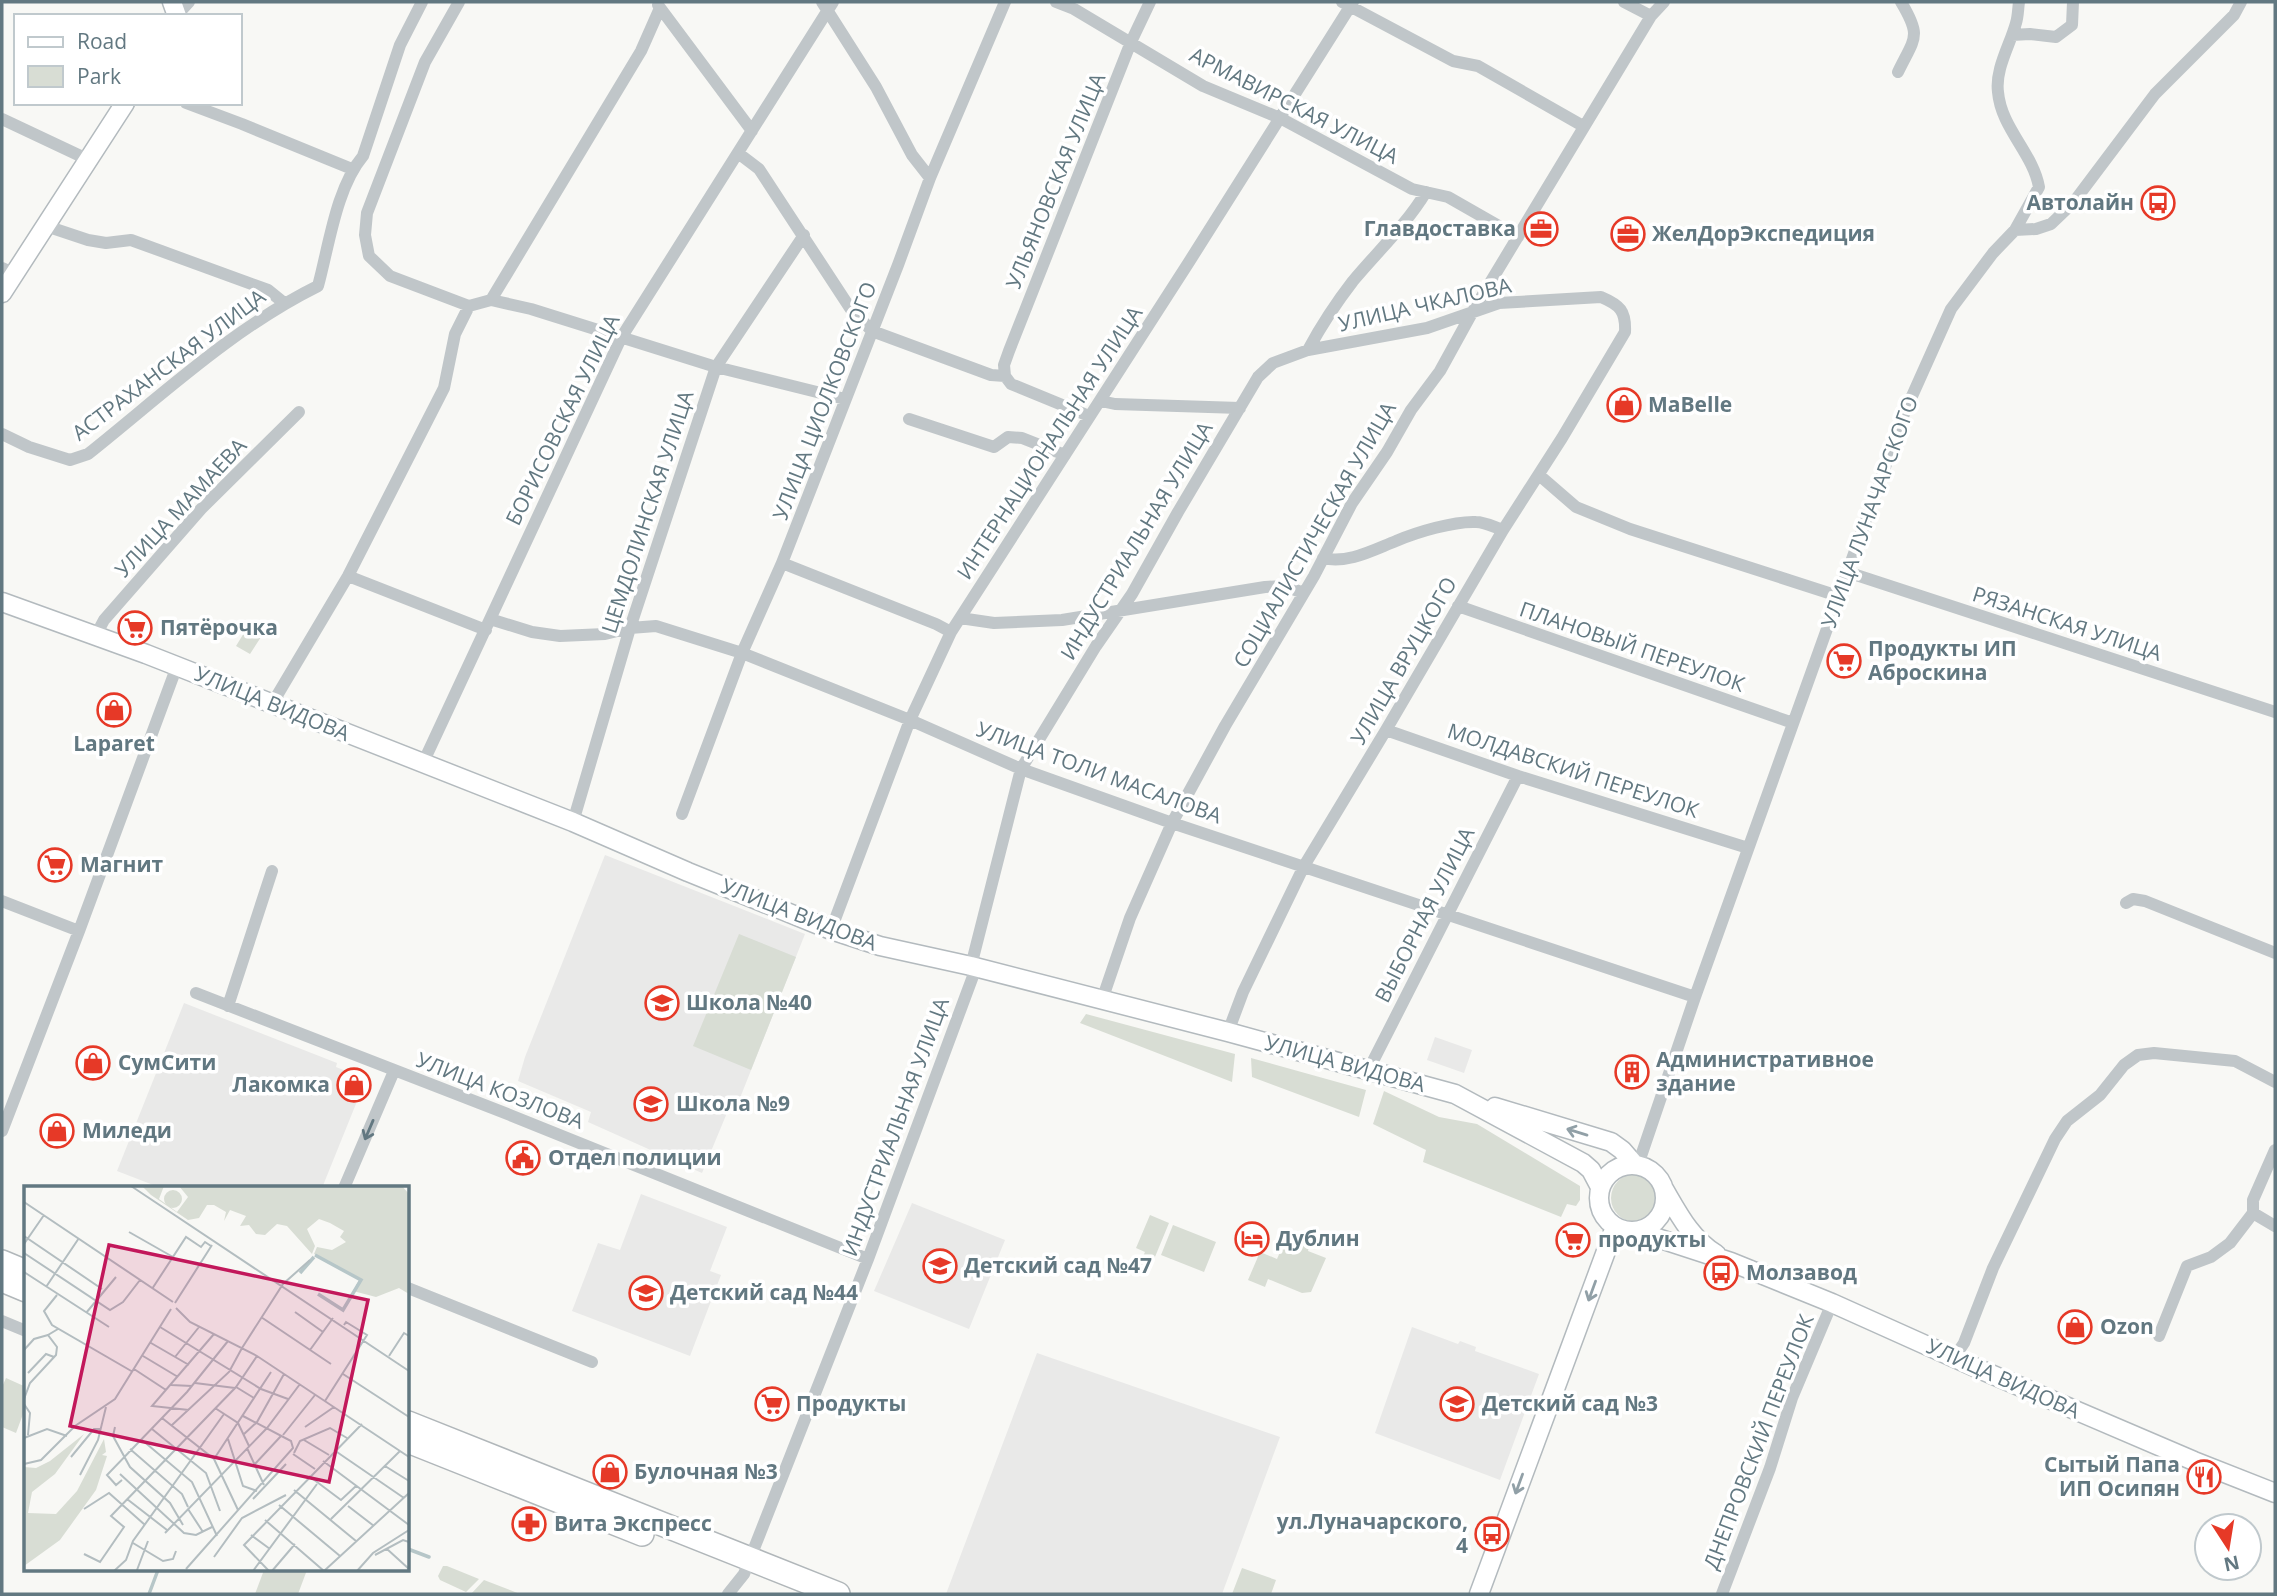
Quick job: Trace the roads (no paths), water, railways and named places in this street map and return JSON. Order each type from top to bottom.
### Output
[{"type":"highway","points":[[2,1262],[24,1271]]},
{"type":"highway","points":[[2,1280],[24,1289]]},
{"type":"highway","points":[[410,1424],[746,1567],[794,1594]]},
{"type":"highway","points":[[410,1442],[746,1567],[838,1594]]},
{"type":"street","name":"АСТРАХАНСКАЯ УЛИЦА","points":[[2,433],[29,447],[70,460],[88,454],[228,341],[284,303],[318,286],[344,189],[352,170],[363,156],[400,45],[422,2]]},
{"type":"street","points":[[459,2],[425,62],[367,213],[365,235],[369,256],[390,276],[469,306],[491,300],[531,309],[716,367],[845,399]]},
{"type":"street","name":"УЛИЦА ЦИОЛКОВСКОГО","points":[[681,814],[742,653],[782,564],[930,178],[1005,2]]},
{"type":"street","name":"АРМАВИРСКАЯ УЛИЦА","points":[[1056,2],[1074,9],[1203,86],[1280,118],[1412,189],[1448,197],[1518,236]]},
{"type":"street","name":"УЛЬЯНОВСКАЯ УЛИЦА","points":[[1005,376],[1004,365],[1009,352],[1131,42],[1150,2]]},
{"type":"street","points":[[1624,2],[1651,16]]},
{"type":"street","name":"СОЦИАЛИСТИЧЕСКАЯ УЛИЦА","points":[[1102,1000],[1130,918],[1172,823],[1226,726],[1304,593],[1352,503],[1387,452],[1411,410],[1440,371],[1583,126],[1651,16],[1664,2]]},
{"type":"street","points":[[1898,72],[1915,37],[1915,24],[1902,2]]},
{"type":"street","points":[[2019,2],[2012,35],[2056,37],[2073,25],[2073,2]]},
{"type":"street","points":[[2015,230],[2036,229],[2052,224],[2073,203],[2155,94],[2234,15],[2241,2]]},
{"type":"street","points":[[1349,3],[1453,61],[1478,66],[1583,126]]},
{"type":"street","name":"ИНТЕРНАЦИОНАЛЬНАЯ УЛИЦА","points":[[831,930],[910,720],[951,632],[1101,401],[1280,118],[1349,3]]},
{"type":"street","points":[[658,5],[752,131]]},
{"type":"street","points":[[491,300],[641,51],[658,5]]},
{"type":"street","points":[[827,5],[876,87],[912,155],[930,178]]},
{"type":"street","name":"БОРИСОВСКАЯ УЛИЦА","points":[[423,763],[621,338],[752,131],[827,5]]},
{"type":"street","name":"УЛИЦА ЛУНАЧАРСКОГО","points":[[1636,1165],[1904,414],[1951,309],[1993,253],[2015,230],[2039,187],[2037,174],[2009,128],[1997,89],[2012,35]]},
{"type":"street","points":[[2,293],[8,271],[46,226],[124,105]]},
{"type":"street","points":[[191,105],[352,170]]},
{"type":"street","points":[[2,119],[89,160]]},
{"type":"street","points":[[738,153],[759,169],[849,308],[872,331],[991,375],[1005,376],[1011,384],[1089,416]]},
{"type":"street","points":[[1308,350],[1321,326],[1352,282],[1413,213],[1426,192]]},
{"type":"street","points":[[46,226],[88,240],[107,243],[131,240],[268,290],[284,303]]},
{"type":"street","name":"ЦЕМДОЛИНСКАЯ УЛИЦА","points":[[573,822],[630,628],[716,367],[804,235]]},
{"type":"street","name":"УЛИЦА ЧКАЛОВА","points":[[1308,350],[1427,328],[1499,303],[1601,297],[1612,302],[1626,318]]},
{"type":"street","points":[[272,704],[348,576],[444,388],[456,334],[469,306]]},
{"type":"street","name":"УЛИЦА ВРУЦКОГО","points":[[1228,1032],[1243,992],[1304,866],[1503,530],[1562,438],[1625,331],[1626,318]]},
{"type":"street","name":"ИНДУСТРИАЛЬНАЯ УЛИЦА","points":[[729,1594],[746,1567],[868,1259],[973,967],[1021,769],[1121,610],[1258,377],[1273,363],[1308,350]]},
{"type":"street","points":[[1101,401],[1115,404],[1240,408]]},
{"type":"street","name":"УЛИЦА МАМАЕВА","points":[[96,635],[104,620],[201,509],[299,412]]},
{"type":"street","points":[[909,419],[994,447],[1008,437],[1022,438],[1065,455]]},
{"type":"street","points":[[1538,475],[1576,506],[1630,529],[1838,596]]},
{"type":"street","points":[[1323,558],[1346,559],[1400,540],[1462,523],[1479,522],[1503,530]]},
{"type":"street","points":[[782,564],[951,632]]},
{"type":"street","name":"РЯЗАНСКАЯ УЛИЦА","points":[[1847,572],[2275,712]]},
{"type":"street","name":"УЛИЦА ТОЛИ МАСАЛОВА","points":[[348,576],[488,624],[532,632],[560,636],[605,634],[656,626],[742,653],[910,720],[1021,769],[1172,823],[1695,997]]},
{"type":"street","points":[[960,618],[994,623],[1062,620],[1265,587],[1284,586],[1304,593]]},
{"type":"street","name":"УЛИЦА ВИДОВА","points":[[2,602],[177,666],[573,822],[831,930],[880,946],[1228,1032],[1455,1094],[1583,1163],[1591,1170],[1600,1187]]},
{"type":"street","name":"ПЛАНОВЫЙ ПЕРЕУЛОК","points":[[1458,606],[1793,723]]},
{"type":"street","points":[[2,1131],[177,666]]},
{"type":"street","name":"МОЛДАВСКИЙ ПЕРЕУЛОК","points":[[1386,730],[1518,776],[1748,848]]},
{"type":"street","name":"ВЫБОРНАЯ УЛИЦА","points":[[1368,1071],[1518,776]]},
{"type":"street","points":[[228,1006],[272,871]]},
{"type":"street","points":[[2126,903],[2133,899],[2145,901],[2275,953]]},
{"type":"street","points":[[2,901],[79,931]]},
{"type":"street","name":"УЛИЦА КОЗЛОВА","points":[[196,993],[522,1119],[868,1259]]},
{"type":"street","points":[[1954,1358],[1964,1343],[1993,1268],[2055,1139],[2067,1121],[2108,1087],[2124,1065],[2138,1055],[2154,1053],[2201,1057],[2235,1061],[2275,1082]]},
{"type":"street","points":[[345,1186],[394,1071]]},
{"type":"street","points":[[1455,1094],[1611,1142],[1636,1165]]},
{"type":"street","points":[[2159,1336],[2187,1266],[2211,1257],[2230,1243],[2253,1213],[2253,1200],[2275,1150]]},
{"type":"street","points":[[1624,1165],[1636,1165],[1654,1172],[1692,1233],[1707,1249],[1731,1262],[1636,1231],[1615,1227],[1603,1215],[1599,1206],[1600,1187],[1606,1177],[1624,1165]]},
{"type":"street","points":[[1636,1231],[1654,1224],[1660,1217],[1664,1208],[1664,1189]]},
{"type":"street","points":[[2253,1213],[2275,1227]]},
{"type":"street","points":[[1479,1594],[1615,1227]]},
{"type":"street","name":"УЛИЦА ВИДОВА","points":[[1731,1262],[1832,1303],[2194,1461],[2275,1493]]},
{"type":"street","points":[[410,1289],[592,1362]]},
{"type":"street","name":"ДНЕПРОВСКИЙ ПЕРЕУЛОК","points":[[1722,1594],[1770,1468],[1792,1398],[1832,1303]]},
{"type":"street","points":[[2,1321],[24,1330]]},
{"type":"waterway","points":[[410,1550],[429,1557]]},
{"type":"waterway","points":[[149,1594],[157,1572]]},
{"type":"place","name":"Автолайн","points":[[2158,203]]},
{"type":"place","name":"Главдоставка","points":[[1541,229]]},
{"type":"place","name":"ЖелДорЭкспедиция","points":[[1628,234]]},
{"type":"place","name":"MaBelle","points":[[1624,405]]},
{"type":"place","name":"Пятёрочка","points":[[135,628]]},
{"type":"place","name":"Продукты ИП Аброскина","points":[[1844,661]]},
{"type":"place","name":"Laparet","points":[[114,710]]},
{"type":"place","name":"Магнит","points":[[55,865]]},
{"type":"place","name":"Школа №40","points":[[662,1003]]},
{"type":"place","name":"СумСити","points":[[93,1063]]},
{"type":"place","name":"Административное здание","points":[[1632,1072]]},
{"type":"place","name":"Лакомка","points":[[354,1085]]},
{"type":"place","name":"Школа №9","points":[[651,1104]]},
{"type":"place","name":"Миледи","points":[[57,1131]]},
{"type":"place","name":"Отдел полиции","points":[[523,1158]]},
{"type":"place","name":"Дублин","points":[[1252,1239]]},
{"type":"place","name":"продукты","points":[[1573,1240]]},
{"type":"place","name":"Детский сад №47","points":[[940,1266]]},
{"type":"place","name":"Молзавод","points":[[1721,1273]]},
{"type":"place","name":"Детский сад №44","points":[[646,1293]]},
{"type":"place","name":"Ozon","points":[[2075,1327]]},
{"type":"place","name":"Продукты","points":[[772,1404]]},
{"type":"place","name":"Детский сад №3","points":[[1457,1404]]},
{"type":"place","name":"Булочная №3","points":[[610,1472]]},
{"type":"place","name":"Сытый Папа ИП Осипян","points":[[2204,1477]]},
{"type":"place","name":"Вита Экспресс","points":[[529,1524]]},
{"type":"place","name":"ул.Луначарского, 4","points":[[1492,1534]]}]
